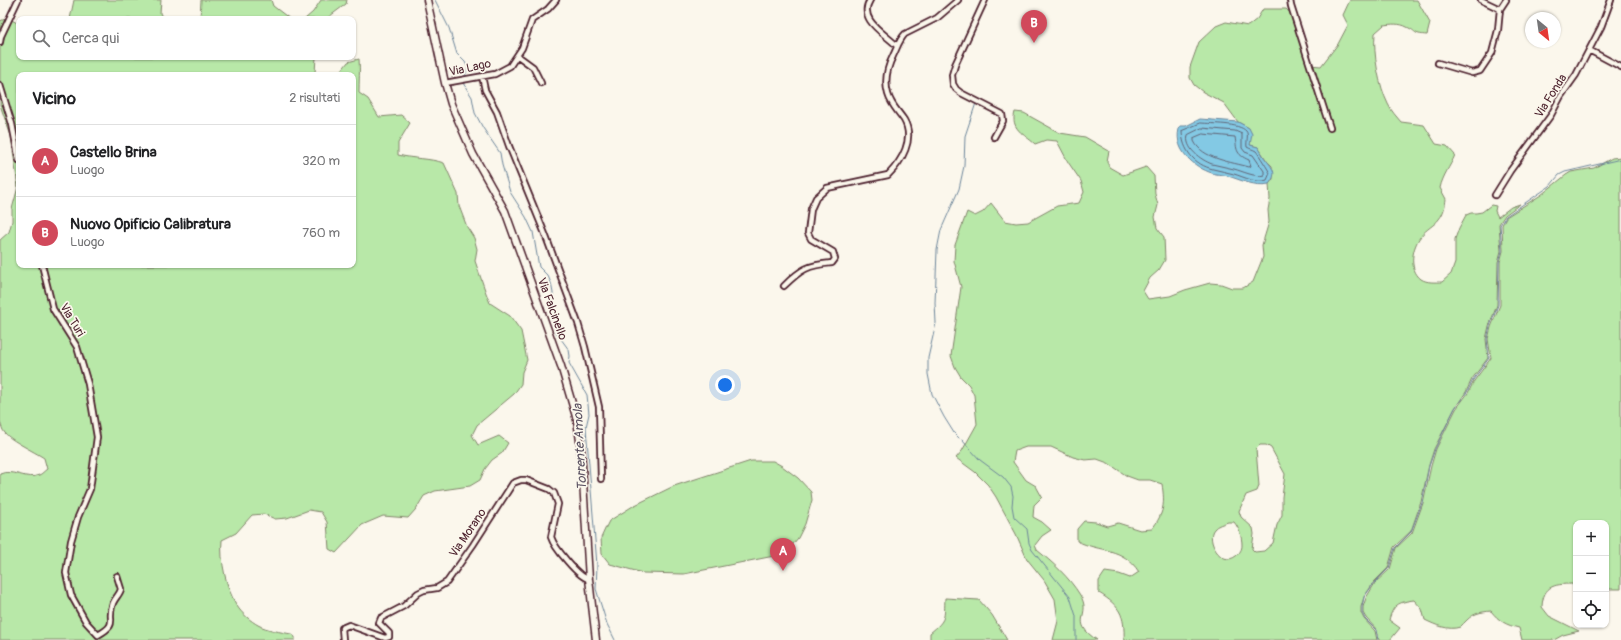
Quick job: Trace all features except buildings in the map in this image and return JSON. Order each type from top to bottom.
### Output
[{"type":"street","points":[[0,42],[1,36],[18,0]]},
{"type":"street","name":"Via Falcinello","points":[[427,0],[451,104],[473,154],[505,211],[561,366],[577,420],[581,448],[589,579],[596,640]]},
{"type":"street","name":"Via Lago","points":[[447,83],[495,74],[514,63],[532,20],[548,9],[556,0]]},
{"type":"street","points":[[870,0],[868,5],[869,19],[897,46]]},
{"type":"street","points":[[784,286],[801,270],[815,264],[832,263],[835,259],[833,252],[811,239],[808,233],[811,209],[816,198],[827,188],[888,175],[905,151],[908,144],[906,126],[895,109],[888,94],[886,80],[887,69],[901,38],[905,34],[937,18],[958,0]]},
{"type":"street","points":[[985,0],[955,65],[952,75],[953,84],[961,93],[1002,114],[1003,122],[994,137]]},
{"type":"street","points":[[1290,0],[1330,128]]},
{"type":"street","points":[[1481,0],[1500,9]]},
{"type":"street","points":[[1438,62],[1472,73],[1480,71],[1492,53],[1498,30],[1500,9],[1506,0]]},
{"type":"street","name":"Via Fonda","points":[[1494,195],[1551,115],[1561,96],[1576,74],[1601,27],[1611,0]]},
{"type":"street","points":[[1589,50],[1621,67]]},
{"type":"street","points":[[518,56],[532,66],[541,83]]},
{"type":"street","name":"Via Falcinello","points":[[480,76],[485,90],[497,112],[578,322],[599,407],[600,479]]},
{"type":"street","points":[[0,84],[12,124],[16,145]]},
{"type":"street","name":"Via Turi","points":[[43,268],[53,309],[78,348],[88,384],[97,437],[90,489],[70,541],[66,573],[71,594],[86,622],[97,638]]},
{"type":"street","name":"Via Morano","points":[[343,640],[342,628],[349,625],[385,638],[389,637],[389,634],[379,623],[381,618],[404,606],[418,593],[424,590],[438,588],[447,582],[473,545],[510,486],[521,480],[526,480],[542,486],[554,493],[558,504],[551,537],[552,540],[561,554],[577,571],[586,579],[589,579]]},
{"type":"street","points":[[97,638],[112,624],[112,605],[121,589],[118,576]]},
{"type":"green space","points":[[74,0],[161,0],[160,13],[162,16],[71,16]]},
{"type":"green space","points":[[201,0],[271,0],[273,6],[286,16],[200,16]]},
{"type":"green space","points":[[321,0],[347,0],[346,4],[330,16],[308,16]]},
{"type":"green space","points":[[1350,0],[1417,0],[1430,23],[1427,35],[1422,35],[1404,26],[1396,24],[1384,25],[1375,33],[1377,70],[1385,97],[1391,109],[1401,122],[1424,125],[1436,144],[1447,146],[1455,155],[1440,188],[1446,199],[1441,217],[1425,231],[1415,246],[1413,264],[1417,275],[1426,281],[1442,282],[1451,274],[1455,263],[1455,239],[1466,215],[1482,212],[1491,205],[1496,206],[1495,211],[1498,217],[1511,207],[1520,204],[1505,215],[1499,224],[1501,251],[1498,262],[1497,305],[1486,339],[1488,358],[1472,379],[1434,449],[1421,502],[1411,531],[1394,547],[1388,568],[1374,582],[1364,597],[1361,613],[1364,619],[1375,631],[1377,640],[1124,640],[1123,624],[1120,612],[1112,602],[1099,593],[1099,581],[1105,572],[1119,574],[1130,578],[1139,572],[1126,558],[1118,554],[1077,541],[1077,529],[1084,521],[1096,522],[1107,526],[1118,523],[1140,530],[1152,529],[1163,508],[1162,484],[1150,480],[1138,480],[1127,476],[1108,463],[1097,459],[1085,460],[1073,457],[1051,447],[1026,447],[1015,451],[1013,462],[1026,480],[1036,486],[1042,497],[1034,505],[1033,517],[1042,522],[1051,530],[1042,536],[1035,545],[1037,550],[1055,565],[1076,588],[1083,602],[1084,608],[1082,623],[1084,628],[1097,640],[1053,640],[1058,621],[1055,599],[1044,580],[1027,559],[1016,534],[988,485],[975,472],[956,458],[962,451],[977,424],[974,395],[969,385],[961,377],[955,367],[951,356],[961,287],[954,261],[955,245],[967,212],[975,216],[983,212],[991,203],[1005,221],[1016,223],[1028,222],[1057,206],[1079,203],[1084,192],[1081,181],[1068,162],[1057,141],[1046,140],[1035,144],[1016,127],[1014,123],[1015,112],[1024,113],[1060,133],[1085,137],[1109,151],[1107,161],[1109,167],[1123,175],[1146,167],[1154,176],[1155,194],[1158,205],[1155,217],[1157,228],[1164,237],[1165,260],[1159,270],[1150,278],[1143,291],[1148,299],[1170,296],[1210,283],[1221,284],[1232,288],[1243,288],[1253,282],[1263,257],[1262,245],[1269,222],[1269,184],[1273,179],[1272,166],[1258,147],[1250,145],[1249,128],[1238,122],[1224,103],[1203,92],[1194,85],[1190,78],[1190,67],[1199,42],[1216,26],[1226,22],[1248,26],[1257,19],[1263,9],[1286,9],[1294,16],[1304,56],[1310,65],[1321,66],[1338,44],[1348,25],[1343,15]],"holes":[[[1260,445],[1266,445],[1271,448],[1285,474],[1282,497],[1282,515],[1277,525],[1273,543],[1264,551],[1255,552],[1252,549],[1254,534],[1253,528],[1241,517],[1239,511],[1246,495],[1257,491],[1259,486],[1256,449]],[[1228,522],[1234,522],[1236,524],[1242,542],[1240,552],[1230,559],[1225,558],[1216,551],[1212,539],[1214,529]]]},
{"type":"green space","points":[[8,18],[16,22],[16,60],[316,60],[315,72],[16,72],[16,172],[11,136],[0,105],[0,21]]},
{"type":"green space","points":[[359,59],[359,93],[368,99],[379,117],[401,115],[410,123],[398,143],[398,155],[444,163],[458,194],[459,206],[467,227],[474,238],[477,249],[475,261],[490,303],[510,316],[521,331],[527,360],[522,372],[521,384],[514,394],[477,425],[472,435],[478,445],[499,436],[508,443],[502,453],[492,460],[485,469],[480,480],[470,486],[435,491],[424,496],[408,518],[383,516],[362,525],[336,553],[329,549],[327,522],[321,512],[309,510],[287,518],[275,519],[264,514],[252,515],[236,533],[222,540],[222,557],[227,583],[233,599],[239,609],[258,625],[270,630],[291,634],[295,637],[295,640],[0,640],[0,474],[9,472],[30,477],[40,475],[47,469],[44,458],[8,436],[3,430],[0,421],[0,240],[9,232],[12,221],[12,209],[16,194],[16,268],[356,268],[356,72],[340,72],[348,62]]},
{"type":"green space","points":[[1621,157],[1621,589],[1609,589],[1609,520],[1573,520],[1573,584],[1562,584],[1552,587],[1545,594],[1542,607],[1549,616],[1579,631],[1563,635],[1554,640],[1522,640],[1519,628],[1503,622],[1491,611],[1475,614],[1460,627],[1447,628],[1425,620],[1422,609],[1414,600],[1400,603],[1394,608],[1389,620],[1400,628],[1390,640],[1379,640],[1377,630],[1363,613],[1366,598],[1375,583],[1390,569],[1396,548],[1412,533],[1423,503],[1436,449],[1456,409],[1491,358],[1488,339],[1500,305],[1500,262],[1503,251],[1502,225],[1506,217],[1541,195],[1566,175],[1571,172],[1594,168],[1612,158]]},
{"type":"green space","points":[[751,461],[773,461],[798,478],[811,492],[812,500],[805,524],[798,538],[789,549],[774,556],[684,574],[643,573],[610,564],[602,554],[601,538],[609,521],[633,506],[674,486]]},
{"type":"green space","points":[[945,598],[979,600],[992,615],[1007,640],[930,640],[930,633],[944,618]]},
{"type":"water","points":[[1200,119],[1238,122],[1249,128],[1252,134],[1250,145],[1258,147],[1274,172],[1269,184],[1253,184],[1226,175],[1211,173],[1202,169],[1190,160],[1181,148],[1178,134],[1180,126],[1186,126]]},
{"type":"waterway","points":[[8,16],[15,0]]},
{"type":"waterway","name":"Torrente Amola","points":[[435,0],[449,28],[457,54],[465,62],[468,68],[464,78]]},
{"type":"waterway","name":"Torrente Amola","points":[[464,81],[463,83],[472,97],[475,113],[500,153],[510,192],[526,217],[533,232],[539,267],[548,276],[551,283],[553,293],[552,318],[556,332],[569,350],[569,363],[587,395],[589,414],[586,427],[597,565],[596,589],[607,624],[615,640]]},
{"type":"waterway","points":[[959,438],[944,417],[932,394],[928,374],[928,358],[936,323],[935,303],[937,250],[941,230],[959,189],[964,166],[965,136],[976,103]]},
{"type":"waterway","points":[[1378,640],[1376,630],[1365,619],[1362,613],[1364,597],[1375,582],[1389,568],[1395,548],[1411,532],[1422,503],[1429,466],[1435,449],[1455,408],[1489,358],[1487,339],[1498,305],[1499,262],[1502,251],[1500,225],[1506,216],[1550,186],[1559,175],[1565,172],[1621,159]]},
{"type":"waterway","points":[[962,440],[980,460],[1003,477],[1011,487],[1014,517],[1027,529],[1029,543],[1032,550],[1070,597],[1076,616],[1076,640]]},
{"type":"place","name":"Nuovo Opificio Calibratura","points":[[1034,43]]},
{"type":"place","name":"Castello Brina","points":[[783,571]]}]
